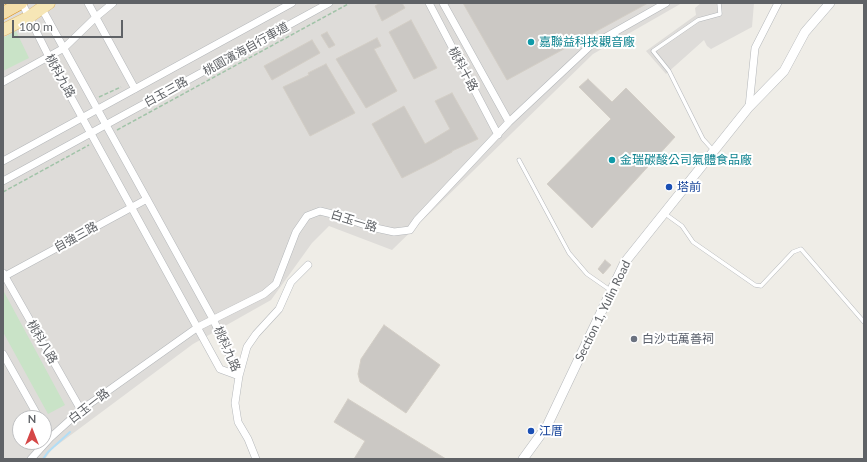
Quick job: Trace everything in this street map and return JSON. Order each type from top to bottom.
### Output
[{"type":"highway","points":[[4,13],[22,3]]},
{"type":"main road","points":[[3,30],[29,18],[43,5]]},
{"type":"street","name":"桃科九路","points":[[22,3],[49,57],[220,369],[239,376]]},
{"type":"street","points":[[88,3],[135,89]]},
{"type":"street","points":[[3,82],[64,48],[113,3]]},
{"type":"street","name":"白玉三路","points":[[3,161],[292,3]]},
{"type":"street","name":"白玉三路","points":[[3,181],[329,3]]},
{"type":"street","name":"桃科十路","points":[[429,3],[498,135]]},
{"type":"street","name":"桃科十路","points":[[443,3],[509,122]]},
{"type":"street","name":"白玉一路","points":[[52,436],[81,410],[198,327],[264,294],[276,284],[296,232],[307,216],[320,211],[371,227],[394,232],[410,230],[417,220],[509,122],[590,46],[666,3]]},
{"type":"street","points":[[749,107],[754,48],[778,3]]},
{"type":"street","name":"Section 1, Yulin Road","points":[[524,459],[547,426],[625,262],[749,107],[784,71],[805,32],[830,3]]},
{"type":"street","name":"桃科九路","points":[[43,5],[97,110],[213,319],[239,376]]},
{"type":"street","name":"自強三路","points":[[4,275],[147,199]]},
{"type":"street","points":[[256,459],[248,439],[238,422],[235,403],[239,376],[247,347],[256,334],[279,309],[291,282],[308,265]]},
{"type":"street","name":"桃科八路","points":[[4,275],[81,410]]},
{"type":"street","points":[[3,354],[34,410]]},
{"type":"street","name":"白玉一路","points":[[31,459],[39,450]]},
{"type":"lane","points":[[714,151],[703,138],[669,71],[653,51],[698,20],[720,14],[719,3]]},
{"type":"lane","points":[[519,160],[569,253],[587,274],[611,291]]},
{"type":"lane","points":[[664,213],[682,226],[693,242],[755,285],[761,286],[793,252],[801,249],[864,322]]},
{"type":"path","name":"桃園濱海自行車道","points":[[110,133],[350,3]]},
{"type":"path","points":[[3,192],[96,141]]},
{"type":"shaded area","points":[[3,3],[682,3],[593,54],[392,250],[329,226],[312,243],[271,300],[193,344],[52,449],[52,410],[12,410],[12,450],[51,450],[45,459],[3,459]]},
{"type":"shaded area","points":[[701,3],[754,3],[752,27],[711,49],[707,46],[704,40],[666,74],[646,51],[696,15],[695,8]]},
{"type":"green space","points":[[16,31],[29,58],[3,71],[3,38]]},
{"type":"green space","points":[[3,290],[65,405],[52,412],[52,410],[46,410],[3,332]]},
{"type":"building","points":[[380,3],[402,3],[405,8],[382,21],[375,6]]},
{"type":"building","name":"嘉聯益科技觀音廠","points":[[463,3],[648,3],[507,80]]},
{"type":"building","points":[[411,20],[437,68],[414,79],[389,32]]},
{"type":"building","points":[[327,32],[335,45],[329,48],[321,35]]},
{"type":"building","points":[[377,38],[381,46],[374,49],[397,91],[366,108],[336,59]]},
{"type":"building","points":[[312,40],[320,53],[272,80],[264,66]]},
{"type":"building","points":[[326,64],[355,113],[310,136],[283,87],[309,75],[308,73]]},
{"type":"building","name":"金瑞碳酸公司氣體食品廠","points":[[588,79],[612,102],[626,88],[675,137],[592,228],[547,184],[611,119],[579,87]]},
{"type":"building","points":[[452,93],[478,139],[402,178],[372,124],[404,106],[425,144],[450,129],[435,101]]},
{"type":"building","points":[[605,260],[611,265],[603,274],[598,269]]},
{"type":"building","points":[[384,325],[440,365],[406,413],[360,382],[358,374],[361,359]]},
{"type":"building","points":[[348,399],[446,459],[354,459],[365,441],[334,422]]},
{"type":"waterway","points":[[43,459],[48,452],[70,432]]},
{"type":"place","name":"嘉聯益科技觀音廠","points":[[531,42]]},
{"type":"place","name":"金瑞碳酸公司氣體食品廠","points":[[612,160]]},
{"type":"place","name":"塔前","points":[[669,187]]},
{"type":"place","name":"白沙屯萬善祠","points":[[634,339]]},
{"type":"place","name":"江厝","points":[[531,431]]}]
